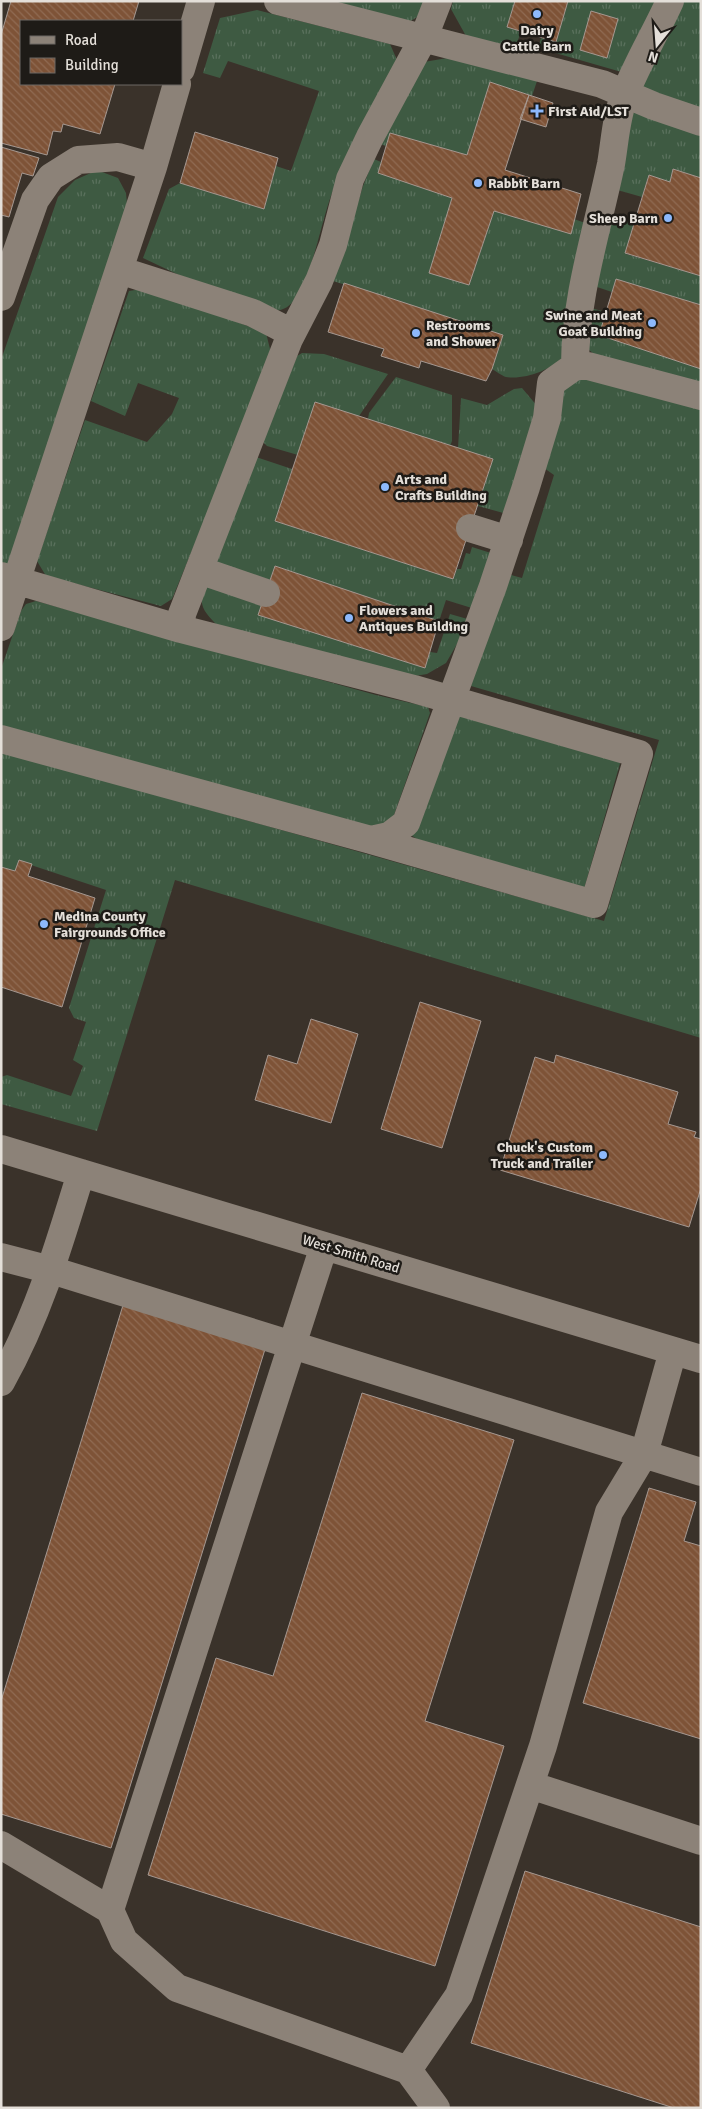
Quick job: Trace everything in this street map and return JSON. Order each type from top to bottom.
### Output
[{"type":"street","points":[[182,66],[201,1]]},
{"type":"street","points":[[278,1],[602,84],[701,122]]},
{"type":"street","points":[[181,629],[182,614],[292,333],[319,281],[332,245],[350,179],[370,137],[424,37],[438,1]]},
{"type":"street","points":[[575,366],[575,339],[580,307],[611,164],[618,115],[625,94],[670,1]]},
{"type":"street","points":[[1,627],[9,578],[119,270],[153,167],[177,85]]},
{"type":"street","points":[[1,297],[35,200],[51,177],[78,160],[118,157],[153,167]]},
{"type":"street","points":[[119,270],[253,312],[292,333]]},
{"type":"street","points":[[371,840],[389,836],[406,823],[509,540],[547,418],[551,382],[575,366],[588,366],[701,396]]},
{"type":"street","points":[[470,528],[509,540]]},
{"type":"street","points":[[199,570],[266,593]]},
{"type":"street","points":[[1,739],[371,840],[594,904],[639,754],[452,699],[181,629],[9,578]]},
{"type":"street","name":"West Smith Road","points":[[1,1149],[701,1359]]},
{"type":"street","points":[[1,1382],[19,1350],[52,1270],[81,1173]]},
{"type":"street","points":[[110,1910],[324,1246]]},
{"type":"street","points":[[1,1257],[52,1270],[293,1344],[701,1472]]},
{"type":"street","points":[[408,2070],[459,1995],[549,1727],[610,1512],[644,1454],[673,1351]]},
{"type":"street","points":[[530,1785],[701,1841]]},
{"type":"street","points":[[1,1845],[110,1910],[124,1941],[177,1988],[408,2070],[436,2108]]},
{"type":"green space","points":[[324,1],[425,1],[417,17],[406,24]]},
{"type":"green space","points":[[453,1],[515,1],[507,27],[521,32],[515,48],[466,36],[451,9]]},
{"type":"green space","points":[[568,1],[660,1],[625,73],[538,48],[541,38],[556,42]]},
{"type":"green space","points":[[681,1],[701,1],[701,112],[639,91]]},
{"type":"green space","points":[[257,10],[390,44],[397,60],[333,190],[303,286],[289,305],[284,309],[274,311],[179,275],[143,258],[169,189],[180,183],[264,209],[276,166],[291,171],[319,91],[228,61],[220,78],[203,73],[220,18]]},
{"type":"green space","points":[[453,57],[538,78],[532,96],[490,83],[467,155],[390,133],[386,146],[380,144],[424,62]]},
{"type":"green space","points":[[638,111],[701,130],[701,178],[673,169],[670,182],[648,177],[642,197],[614,189],[631,114]]},
{"type":"green space","points":[[374,159],[381,162],[378,173],[452,198],[430,273],[469,285],[494,211],[574,219],[588,224],[564,356],[559,361],[537,373],[513,378],[504,376],[492,369],[503,335],[333,281],[363,186]]},
{"type":"green space","points":[[93,172],[102,172],[118,178],[126,193],[127,204],[8,564],[1,562],[1,360],[58,197],[75,180]]},
{"type":"green space","points":[[609,216],[634,223],[626,254],[701,276],[701,305],[616,279],[612,292],[594,286]]},
{"type":"green space","points":[[148,288],[266,333],[272,357],[172,599],[161,606],[46,576],[37,561],[85,420],[147,442],[172,414],[179,398],[138,383],[125,416],[91,401],[129,291]]},
{"type":"green space","points":[[587,307],[606,312],[701,369],[701,386],[594,354],[588,349]]},
{"type":"green space","points":[[302,353],[324,354],[388,374],[359,416],[298,455],[267,446],[263,442],[297,356]]},
{"type":"green space","points":[[396,377],[452,395],[452,441],[450,446],[368,419],[369,413]]},
{"type":"green space","points":[[593,377],[701,406],[701,1038],[175,880],[97,1131],[1,1104],[1,1077],[7,1075],[71,1096],[83,1066],[73,1060],[86,1022],[74,1018],[69,1008],[106,890],[19,861],[15,871],[1,867],[1,751],[604,921],[659,740],[471,686],[473,673],[511,575],[522,578],[554,475],[544,468],[563,386],[574,380]]},
{"type":"green space","points":[[522,388],[538,407],[507,514],[478,506],[492,459],[458,448],[461,398],[487,405],[514,389]]},
{"type":"green space","points":[[256,457],[292,469],[275,521],[453,579],[457,569],[461,569],[466,553],[470,554],[472,547],[494,554],[475,609],[446,600],[439,621],[275,566],[270,580],[213,563]]},
{"type":"green space","points":[[206,585],[263,602],[259,615],[425,668],[430,652],[437,653],[450,614],[471,620],[446,663],[427,674],[415,676],[219,627],[206,613],[202,603]]},
{"type":"green space","points":[[36,601],[376,695],[428,707],[430,713],[393,818],[381,825],[368,827],[1,726],[1,669],[21,611],[26,604]]},
{"type":"green space","points":[[458,714],[621,760],[584,889],[422,842],[409,834]]},
{"type":"building","points":[[11,1],[139,1],[133,20],[20,20],[20,85],[115,85],[100,134],[63,124],[61,132],[53,131],[47,155],[1,143],[1,35]]},
{"type":"building","name":"Dairy Cattle Barn","points":[[515,1],[568,1],[556,42],[507,27]]},
{"type":"building","points":[[591,11],[618,19],[607,58],[580,50]]},
{"type":"building","name":"Rabbit Barn","points":[[490,82],[529,95],[505,170],[581,194],[571,234],[494,211],[469,285],[429,273],[452,198],[378,173],[390,133],[467,155]]},
{"type":"building","name":"First Aid/LST","points":[[529,95],[553,103],[546,127],[520,119]]},
{"type":"building","points":[[195,132],[278,158],[264,209],[180,183]]},
{"type":"building","points":[[1,147],[39,158],[33,176],[22,173],[9,217],[1,215]]},
{"type":"building","name":"Sheep Barn","points":[[673,169],[701,178],[701,276],[625,253],[649,175],[670,182]]},
{"type":"building","name":"Swine and Meat Goat Building","points":[[616,279],[701,305],[701,369],[599,335]]},
{"type":"building","name":"Restrooms and Shower","points":[[344,283],[503,335],[486,381],[421,361],[419,368],[381,356],[384,349],[328,332]]},
{"type":"building","name":"Arts and Crafts Building","points":[[315,402],[493,459],[453,579],[275,521]]},
{"type":"building","name":"Flowers and Antiques Building","points":[[275,566],[439,621],[425,668],[258,615]]},
{"type":"building","name":"Medina County Fairgrounds Office","points":[[19,860],[32,864],[28,876],[95,898],[62,1007],[1,987],[1,867],[15,871]]},
{"type":"building","points":[[420,1002],[481,1021],[442,1148],[381,1129]]},
{"type":"building","points":[[311,1019],[358,1034],[331,1123],[255,1100],[268,1055],[297,1064]]},
{"type":"building","name":"Chuck's Custom Truck and Trailer","points":[[556,1055],[678,1092],[668,1124],[696,1132],[694,1137],[701,1139],[701,1188],[689,1227],[500,1170],[535,1057],[554,1063]]},
{"type":"building","points":[[124,1302],[266,1346],[111,1848],[1,1814],[1,1701]]},
{"type":"building","points":[[362,1393],[514,1440],[425,1721],[504,1746],[435,1966],[148,1875],[216,1658],[273,1676]]},
{"type":"building","points":[[649,1488],[696,1502],[684,1541],[701,1546],[701,1739],[583,1703]]},
{"type":"building","points":[[525,1871],[701,1927],[701,2108],[674,2108],[471,2043]]},
{"type":"place","name":"Dairy Cattle Barn","points":[[537,14]]},
{"type":"place","name":"First Aid/LST","points":[[537,111]]},
{"type":"place","name":"Rabbit Barn","points":[[478,183]]},
{"type":"place","name":"Sheep Barn","points":[[668,218]]},
{"type":"place","name":"Swine and Meat Goat Building","points":[[652,323]]},
{"type":"place","name":"Restrooms and Shower","points":[[416,333]]},
{"type":"place","name":"Arts and Crafts Building","points":[[385,487]]},
{"type":"place","name":"Flowers and Antiques Building","points":[[349,618]]},
{"type":"place","name":"Medina County Fairgrounds Office","points":[[44,924]]},
{"type":"place","name":"Chuck's Custom Truck and Trailer","points":[[603,1155]]}]
